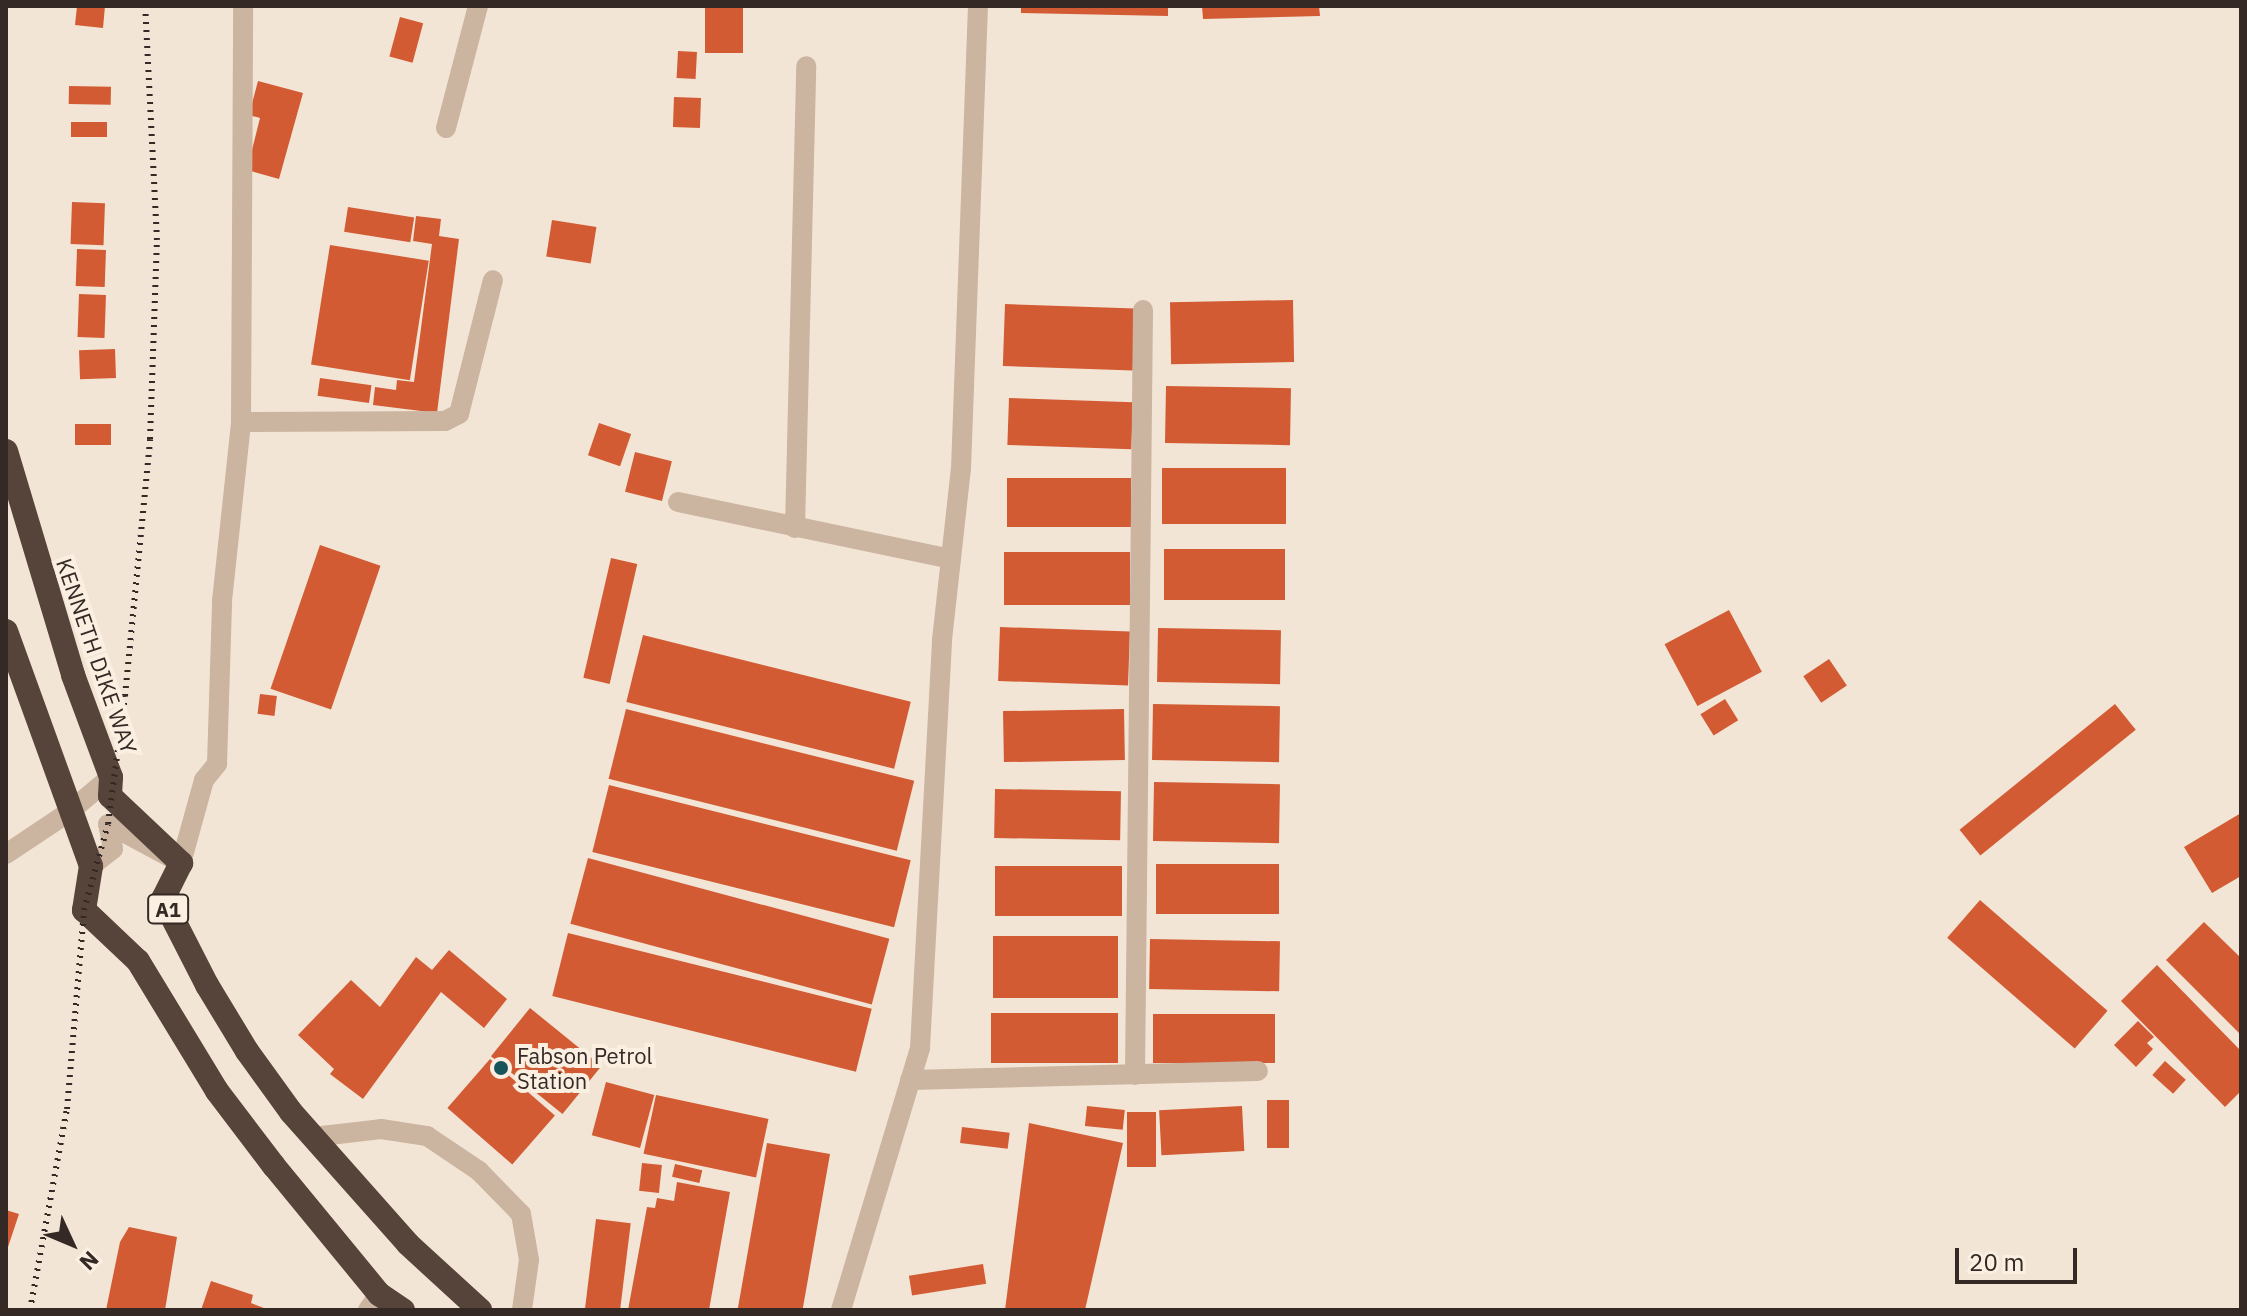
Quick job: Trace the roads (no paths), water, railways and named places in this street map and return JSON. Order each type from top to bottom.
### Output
[{"type":"highway","name":"KENNETH DIKE WAY","points":[[6,451],[73,675],[111,777],[110,796],[181,863]]},
{"type":"highway","points":[[6,631],[91,866]]},
{"type":"highway","name":"A1","points":[[181,863],[163,899],[247,1051],[313,1137],[408,1244],[480,1310]]},
{"type":"highway","name":"A1","points":[[91,866],[84,910],[138,961],[217,1091],[373,1302],[403,1310]]},
{"type":"street","points":[[91,866],[113,849],[108,824],[181,863],[204,780],[217,764],[222,601],[241,422],[243,6]]},
{"type":"street","points":[[446,128],[478,6]]},
{"type":"street","points":[[841,1310],[920,1048],[942,640],[961,469],[978,6]]},
{"type":"street","points":[[795,528],[806,66]]},
{"type":"street","points":[[241,422],[445,421],[459,414],[493,280]]},
{"type":"street","points":[[1135,1075],[1143,310]]},
{"type":"street","points":[[678,502],[951,559]]},
{"type":"street","points":[[6,854],[69,812],[111,777]]},
{"type":"street","points":[[910,1080],[1258,1071]]},
{"type":"street","points":[[313,1137],[381,1129],[427,1136],[479,1171],[521,1214],[529,1260],[522,1310]]},
{"type":"railway","points":[[30,1310],[67,1109],[84,910],[108,824],[125,696],[150,439],[157,240],[145,6]]},
{"type":"place","name":"Fabson Petrol Station","points":[[501,1068]]}]
